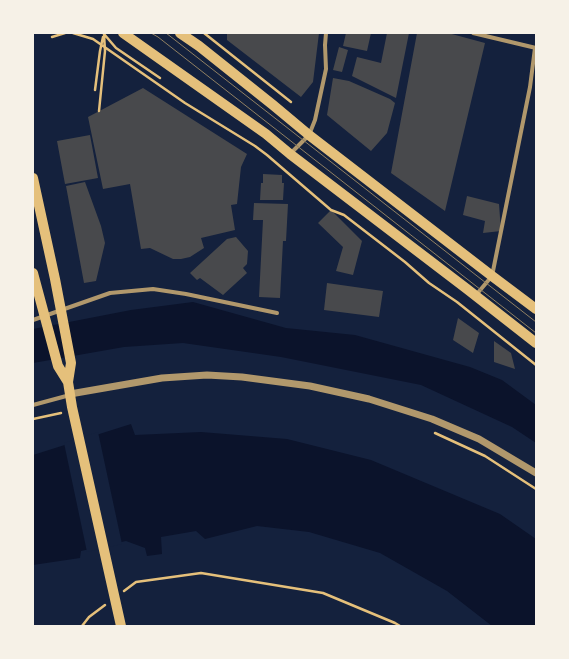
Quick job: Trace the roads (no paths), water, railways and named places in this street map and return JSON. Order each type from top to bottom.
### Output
[{"type":"main road","points":[[123,33],[266,134],[290,154],[476,295],[536,343]]},
{"type":"main road","points":[[180,33],[273,105],[309,135],[536,309]]},
{"type":"main road","points":[[33,178],[55,279],[71,363],[68,382],[72,407],[121,626]]},
{"type":"main road","points":[[33,274],[58,366],[68,382]]},
{"type":"street","points":[[290,154],[309,135],[315,120],[326,69],[326,33]]},
{"type":"street","points":[[473,33],[535,48],[530,86],[492,276],[476,295]]},
{"type":"street","points":[[33,320],[110,293],[153,289],[186,294],[277,313]]},
{"type":"street","points":[[33,405],[70,394],[162,378],[207,375],[242,377],[310,386],[369,399],[432,419],[479,439],[536,473]]},
{"type":"water","points":[[193,302],[286,328],[355,335],[470,367],[502,380],[536,405],[536,443],[512,427],[421,385],[281,357],[183,343],[124,347],[33,363],[33,329],[131,310]]},
{"type":"water","points":[[131,424],[135,435],[201,432],[287,439],[371,460],[500,514],[536,539],[536,626],[492,626],[447,591],[380,553],[309,532],[257,526],[205,539],[196,531],[161,537],[162,554],[147,556],[145,548],[126,541],[81,551],[80,558],[33,565],[33,455]]},
{"type":"tram line","points":[[151,33],[536,333]]},
{"type":"tram line","points":[[166,33],[536,322]]}]
